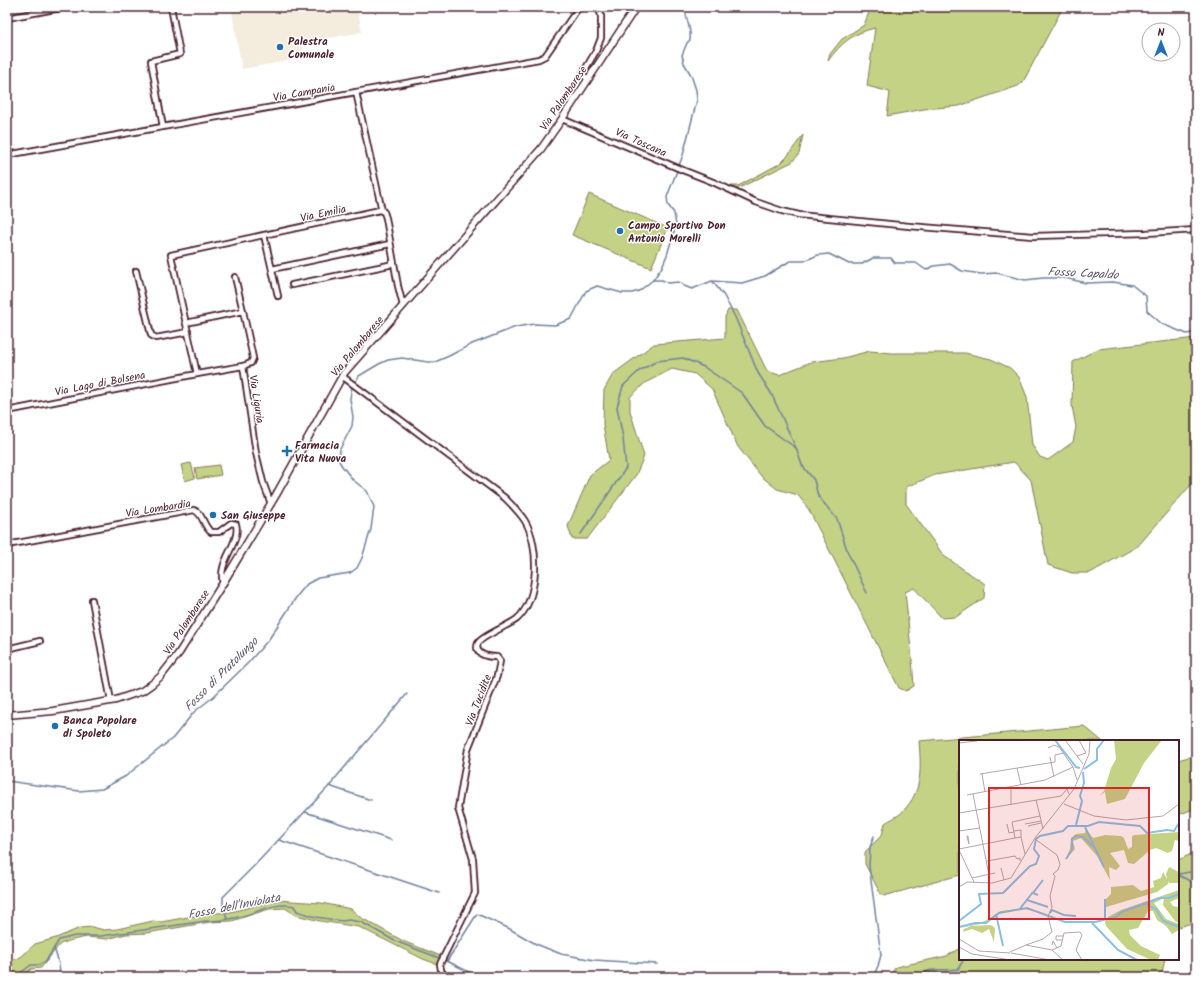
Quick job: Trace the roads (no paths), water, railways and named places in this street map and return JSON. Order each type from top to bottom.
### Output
[{"type":"main road","name":"Via Palombarese","points":[[7,715],[47,712],[111,701],[142,691],[161,676],[179,653],[271,504],[342,376],[530,162],[562,118],[636,7]]},
{"type":"street","points":[[7,18],[66,7]]},
{"type":"street","points":[[163,127],[151,61],[180,54],[171,7]]},
{"type":"street","name":"Via Campania","points":[[7,155],[541,59],[545,56],[579,7]]},
{"type":"street","points":[[588,79],[583,73],[596,51],[601,38],[601,15],[598,7]]},
{"type":"street","points":[[356,92],[382,211],[386,218],[403,306]]},
{"type":"street","name":"Via Toscana","points":[[562,118],[713,182],[756,202],[782,211],[813,217],[1033,236],[1196,230]]},
{"type":"street","name":"Via Emilia","points":[[186,323],[171,255],[378,210],[382,211]]},
{"type":"street","points":[[264,235],[278,296]]},
{"type":"street","points":[[272,269],[390,244]]},
{"type":"street","points":[[292,285],[389,265],[394,262]]},
{"type":"street","points":[[136,270],[151,335],[156,338],[188,332]]},
{"type":"street","points":[[235,277],[254,358],[251,363],[243,366]]},
{"type":"street","points":[[197,374],[186,323],[243,311]]},
{"type":"street","name":"Via Liguria","points":[[197,374],[243,366],[258,459],[263,482],[271,504]]},
{"type":"street","name":"Via Lago di Bolsena","points":[[7,411],[197,374]]},
{"type":"street","name":"Via Tucidite","points":[[342,376],[505,498],[525,521],[532,537],[534,548],[536,569],[530,596],[524,609],[519,617],[484,637],[478,644],[480,653],[486,656],[497,657],[500,661],[497,676],[468,749],[458,808],[473,859],[475,893],[440,962],[441,970],[446,977]]},
{"type":"street","name":"Via Lombardia","points":[[7,546],[183,511],[196,510],[207,529],[211,532],[219,532],[231,523],[236,524],[237,530],[235,537],[222,569],[221,576],[223,582]]},
{"type":"street","points":[[92,600],[111,701]]},
{"type":"street","points":[[7,650],[40,641]]},
{"type":"waterway","name":"Fosso di Pratolungo","points":[[7,781],[79,791],[102,789],[126,776],[173,738],[194,712],[213,697],[248,663],[269,639],[297,596],[307,584],[318,578],[350,573],[357,568],[362,558],[371,529],[374,507],[367,491],[353,480],[339,461],[339,456],[340,449],[352,426],[353,417],[350,399],[351,391],[359,376],[388,360],[402,358],[435,362],[472,344],[516,327],[534,324],[555,325],[571,319],[586,291],[597,286],[622,293],[632,293],[639,291],[653,280],[662,267],[676,225],[674,213],[668,205],[667,197],[683,155],[697,100],[696,90],[682,55],[687,43],[690,40],[685,7]]},
{"type":"waterway","name":"Fosso Capaldo","points":[[653,280],[662,280],[668,283],[679,282],[692,289],[712,281],[742,283],[765,276],[790,261],[804,261],[818,255],[829,254],[849,264],[862,264],[873,258],[891,258],[895,263],[916,263],[926,270],[934,266],[950,264],[962,271],[981,274],[997,273],[1025,280],[1065,278],[1086,283],[1113,282],[1132,285],[1146,296],[1147,311],[1162,324],[1187,334],[1196,332]]},
{"type":"waterway","points":[[713,282],[724,296],[735,317],[758,373],[771,393],[796,448],[802,465],[814,480],[818,496],[837,519],[848,553],[867,593]]},
{"type":"waterway","points":[[581,534],[626,468],[623,438],[617,407],[623,386],[639,371],[657,361],[683,358],[704,367],[742,393],[765,426],[796,448]]},
{"type":"waterway","points":[[333,781],[407,694]]},
{"type":"waterway","points":[[227,919],[223,905],[223,897],[333,782]]},
{"type":"waterway","points":[[329,786],[371,800]]},
{"type":"waterway","points":[[305,812],[391,840]]},
{"type":"waterway","points":[[873,977],[881,955],[869,866],[870,847],[874,836]]},
{"type":"waterway","points":[[279,840],[439,893]]},
{"type":"waterway","name":"Fosso dell'Inviolata","points":[[1179,874],[1190,872],[1196,869]]},
{"type":"waterway","points":[[1179,876],[1196,884]]},
{"type":"waterway","name":"Fosso dell'Inviolata","points":[[18,977],[19,974],[31,965],[39,965],[46,961],[59,940],[75,936],[101,936],[206,921],[224,920],[281,905],[294,906],[297,911],[316,917],[361,922],[395,941],[447,961],[479,977]]},
{"type":"waterway","points":[[447,961],[477,914],[508,928],[536,944],[561,954],[594,960],[657,964]]},
{"type":"waterway","points":[[54,948],[61,977]]},
{"type":"waterway","name":"Fosso dell'Inviolata","points":[[917,977],[932,970],[958,969],[963,960]]},
{"type":"place","name":"Palestra Comunale","points":[[280,47]]},
{"type":"place","name":"Campo Sportivo Don Antonio Morelli","points":[[620,231]]},
{"type":"place","name":"Farmacia Vita Nuova","points":[[287,451]]},
{"type":"place","name":"San Giuseppe","points":[[213,515]]},
{"type":"place","name":"Banca Popolare di Spoleto","points":[[55,726]]}]
